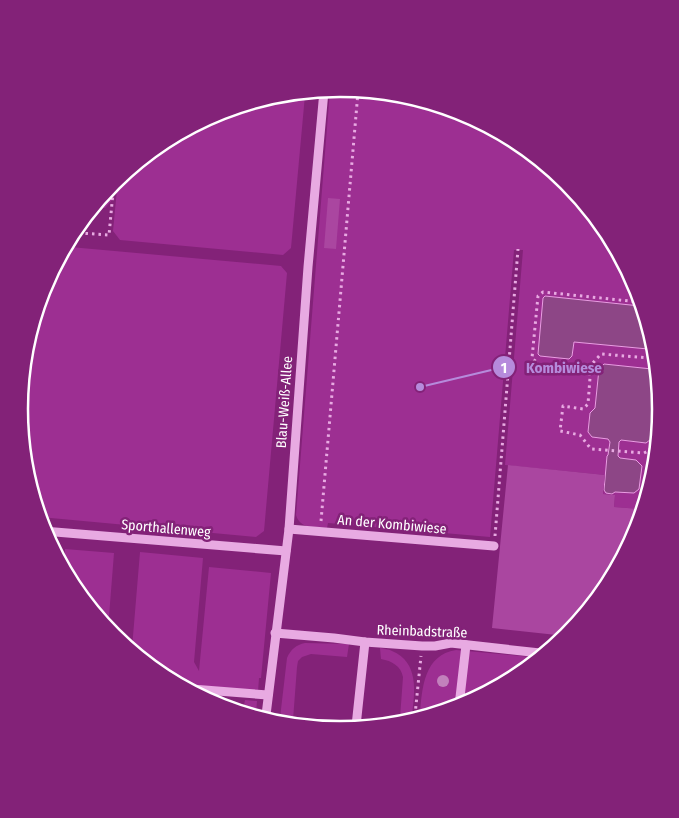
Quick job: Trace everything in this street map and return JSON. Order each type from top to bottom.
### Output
[{"type":"lane","name":"Blau-Weiß-Allee","points":[[266,712],[286,551],[323,98]]},
{"type":"lane","name":"An der Kombiwiese","points":[[288,529],[494,546]]},
{"type":"lane","name":"Sporthallenweg","points":[[53,532],[286,551]]},
{"type":"lane","name":"Rheinbadstraße","points":[[275,633],[422,646],[451,643],[535,652]]},
{"type":"lane","points":[[357,720],[364,642]]},
{"type":"lane","points":[[460,697],[466,645]]},
{"type":"lane","points":[[202,689],[268,695]]},
{"type":"path","points":[[320,532],[357,98]]},
{"type":"path","points":[[82,233],[109,235],[113,195]]},
{"type":"path","points":[[494,546],[518,249]]},
{"type":"path","points":[[591,374],[543,368],[532,358],[538,296],[543,292],[632,301]]},
{"type":"path","points":[[647,358],[601,354],[591,365],[588,404],[583,409],[562,406],[560,431],[580,435],[591,449],[644,453],[649,450]]},
{"type":"path","points":[[415,711],[422,646]]},
{"type":"shaded area","points":[[329,98],[360,98],[400,103],[459,121],[496,139],[513,150],[529,161],[560,188],[587,219],[610,253],[619,271],[634,305],[545,296],[572,356],[573,341],[646,349],[649,369],[604,364],[599,369],[592,437],[608,439],[610,442],[605,475],[505,465],[523,250],[514,250],[490,537],[328,523],[327,528],[313,527],[301,523],[296,515]]},
{"type":"shaded area","points":[[305,99],[291,248],[283,255],[120,240],[113,231],[117,190],[134,174],[166,150],[202,129],[239,114],[279,103]]},
{"type":"shaded area","points":[[113,195],[112,200],[105,208],[101,208]]},
{"type":"shaded area","points":[[73,247],[281,266],[287,273],[264,531],[256,537],[47,518],[38,490],[30,450],[28,389],[33,348],[38,328],[51,290]]},
{"type":"shaded area","points":[[545,296],[634,305],[646,349],[574,342],[572,356],[569,359],[540,356],[538,354],[543,298]]},
{"type":"shaded area","points":[[604,364],[649,369],[652,409],[650,440],[646,443],[621,440],[619,442],[618,456],[620,458],[636,460],[642,466],[639,489],[634,493],[615,492],[612,494],[606,493],[604,490],[610,442],[608,439],[592,437],[588,432],[590,413],[595,408],[599,369]]},
{"type":"shaded area","points":[[650,440],[646,470],[635,509],[614,507],[615,495],[603,494],[604,490],[612,494],[614,492],[634,493],[636,460],[620,458],[618,456],[619,441],[646,443]]},
{"type":"shaded area","points":[[65,549],[114,553],[109,619],[80,582],[64,556]]},
{"type":"shaded area","points":[[140,552],[203,558],[194,662],[199,671],[209,567],[271,573],[258,692],[194,685],[166,668],[132,643]]},
{"type":"shaded area","points":[[305,643],[349,644],[347,657],[311,654],[302,657],[298,661],[293,717],[280,715],[287,658],[290,652]]},
{"type":"shaded area","points":[[380,648],[391,650],[407,662],[411,670],[414,688],[412,712],[400,715],[402,673],[389,661],[381,659]]},
{"type":"shaded area","points":[[456,650],[529,657],[477,689],[420,710],[427,674],[437,658],[445,653]]},
{"type":"shaded area","points":[[245,700],[257,701],[256,709],[244,706]]},
{"type":"building","points":[[328,198],[340,199],[336,249],[324,248]]},
{"type":"building","points":[[508,465],[605,475],[603,494],[615,495],[614,507],[635,509],[610,565],[587,599],[555,635],[492,628]]},
{"type":"place","name":"Kombiwiese","points":[[420,387]]}]
